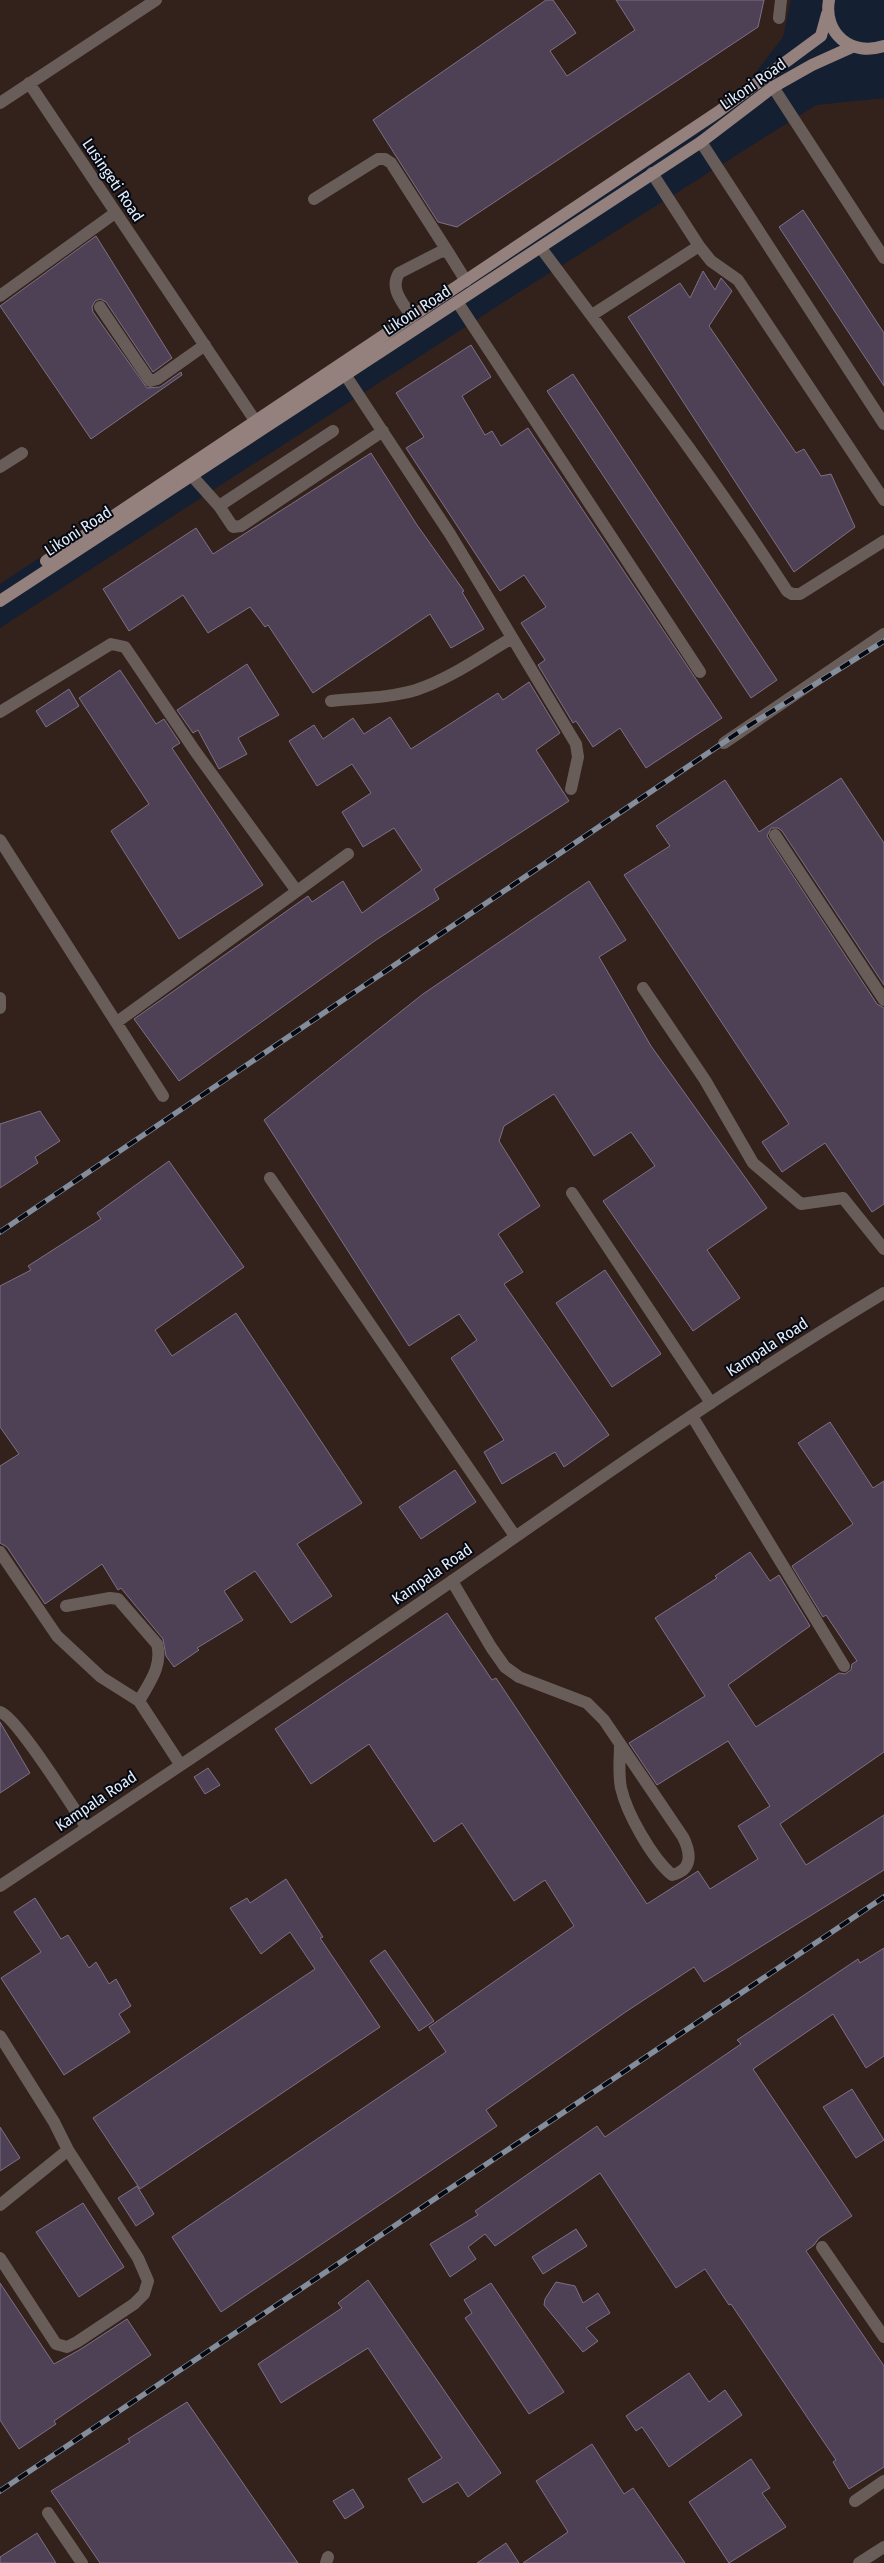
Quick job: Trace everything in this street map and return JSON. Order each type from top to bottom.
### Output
[{"type":"street","points":[[0,103],[156,0]]},
{"type":"street","points":[[779,18],[781,0]]},
{"type":"street","name":"Likoni Road","points":[[0,592],[718,112],[821,36],[829,0]]},
{"type":"street","points":[[827,14],[832,30],[839,38],[852,47],[863,50],[884,46]]},
{"type":"street","name":"Likoni Road","points":[[0,601],[458,303],[701,142],[773,87],[812,65],[852,47]]},
{"type":"street","name":"Lusingeti Road","points":[[29,83],[256,422]]},
{"type":"street","points":[[773,87],[884,258]]},
{"type":"street","points":[[701,142],[884,424]]},
{"type":"street","points":[[314,199],[378,159],[385,159],[391,164],[466,281]]},
{"type":"street","points":[[652,173],[699,246],[711,261],[738,280],[884,500]]},
{"type":"street","points":[[0,296],[115,213]]},
{"type":"street","points":[[592,315],[699,246]]},
{"type":"street","points":[[541,248],[592,315],[741,521],[787,591],[792,594],[800,594],[884,541]]},
{"type":"street","points":[[412,318],[394,288],[395,280],[399,273],[435,253],[448,252]]},
{"type":"street","points":[[458,303],[700,672]]},
{"type":"street","points":[[100,307],[150,381],[157,379],[205,345]]},
{"type":"street","points":[[346,376],[450,534],[576,744],[578,757],[570,789]]},
{"type":"street","points":[[219,506],[333,431]]},
{"type":"street","points":[[192,476],[219,506],[233,527],[241,526],[383,431]]},
{"type":"street","points":[[0,467],[22,453]]},
{"type":"street","points":[[724,743],[884,634]]},
{"type":"street","points":[[332,701],[394,695],[417,689],[453,673],[512,638]]},
{"type":"street","points":[[0,712],[111,644],[125,647],[195,751],[296,890]]},
{"type":"street","points":[[775,835],[884,1000]]},
{"type":"street","points":[[0,840],[163,1096]]},
{"type":"street","points":[[117,1022],[348,854]]},
{"type":"street","points":[[642,988],[706,1080],[753,1163],[801,1204],[843,1198],[884,1249]]},
{"type":"street","points":[[0,998],[0,1008]]},
{"type":"street","points":[[270,1178],[515,1536]]},
{"type":"street","points":[[572,1193],[711,1403]]},
{"type":"street","name":"Kampala Road","points":[[0,1886],[452,1581],[711,1403],[814,1335],[884,1293]]},
{"type":"street","points":[[692,1416],[844,1666]]},
{"type":"street","points":[[0,1552],[57,1636],[101,1677],[139,1702],[180,1764]]},
{"type":"street","points":[[452,1581],[505,1667],[519,1677],[587,1703],[604,1720],[683,1837],[689,1850],[689,1863],[681,1873],[672,1875],[660,1866],[640,1833],[622,1789],[620,1744]]},
{"type":"street","points":[[66,1606],[110,1598],[118,1599],[157,1644],[160,1653],[159,1665],[139,1702]]},
{"type":"street","points":[[0,1712],[6,1714],[20,1731],[87,1828]]},
{"type":"street","points":[[0,2036],[54,2122],[68,2150],[138,2258],[148,2281],[144,2294],[134,2304],[78,2342],[67,2347],[56,2344],[0,2258]]},
{"type":"street","points":[[0,2205],[68,2150]]},
{"type":"street","points":[[822,2247],[884,2337]]},
{"type":"street","points":[[855,2501],[884,2481]]},
{"type":"street","points":[[48,2513],[82,2563]]},
{"type":"street","points":[[859,2563],[884,2547]]},
{"type":"shaded area","points":[[0,0],[791,0],[783,37],[740,93],[0,584]]},
{"type":"shaded area","points":[[884,98],[884,2563],[0,2563],[0,628],[510,298],[816,105]]},
{"type":"building","points":[[546,0],[553,0],[576,33],[550,51],[567,76],[635,30],[616,0],[764,0],[758,27],[457,227],[438,222],[373,120]]},
{"type":"building","points":[[803,210],[884,333],[884,386],[779,227]]},
{"type":"building","points":[[96,236],[172,358],[153,372],[106,302],[100,299],[95,301],[92,307],[93,312],[147,388],[160,387],[181,372],[182,375],[91,439],[0,306]]},
{"type":"building","points":[[703,271],[715,290],[721,278],[732,291],[709,326],[796,453],[804,449],[821,476],[831,474],[855,527],[794,572],[628,317],[680,283],[690,298]]},
{"type":"building","points":[[471,345],[491,377],[462,396],[485,435],[492,431],[501,446],[528,428],[722,718],[646,768],[620,728],[593,747],[576,721],[573,723],[538,665],[545,660],[521,623],[546,607],[524,575],[500,591],[406,448],[424,437],[396,393]]},
{"type":"building","points":[[573,374],[777,680],[751,698],[547,391]]},
{"type":"building","points":[[371,453],[417,525],[464,591],[462,592],[484,629],[451,648],[430,614],[313,693],[268,625],[265,627],[250,607],[208,633],[183,595],[129,631],[103,589],[196,528],[213,554]]},
{"type":"building","points":[[247,664],[279,715],[238,738],[247,754],[219,769],[198,730],[193,733],[177,710]]},
{"type":"building","points":[[120,670],[156,724],[164,719],[180,743],[172,748],[263,885],[179,939],[111,831],[149,804],[79,698]]},
{"type":"building","points":[[529,682],[560,733],[536,750],[569,801],[434,889],[439,899],[376,940],[179,1081],[134,1019],[308,896],[312,902],[343,881],[362,913],[422,870],[394,828],[363,847],[342,812],[371,793],[352,764],[317,786],[289,741],[314,725],[323,739],[353,718],[364,734],[390,717],[411,749],[498,693],[503,700]]},
{"type":"building","points":[[69,689],[79,706],[46,727],[36,711]]},
{"type":"building","points":[[841,778],[884,843],[884,985],[782,831],[778,828],[771,828],[767,836],[877,1004],[884,1008],[884,1204],[872,1212],[825,1143],[782,1172],[762,1142],[789,1124],[624,875],[670,846],[656,826],[725,780],[759,832]]},
{"type":"building","points":[[589,881],[626,940],[599,957],[651,1046],[767,1208],[707,1250],[740,1298],[693,1331],[603,1201],[655,1166],[631,1132],[594,1156],[554,1094],[504,1126],[499,1141],[540,1206],[498,1234],[523,1272],[504,1284],[609,1435],[564,1467],[555,1452],[502,1484],[484,1452],[504,1440],[451,1358],[477,1340],[459,1314],[409,1346],[264,1120],[423,994]]},
{"type":"building","points":[[40,1111],[60,1141],[35,1157],[38,1163],[0,1188],[0,1124]]},
{"type":"building","points":[[169,1161],[244,1267],[155,1330],[172,1356],[236,1313],[362,1503],[297,1544],[332,1596],[291,1623],[255,1571],[224,1591],[243,1620],[197,1648],[199,1650],[174,1667],[166,1656],[163,1639],[121,1588],[118,1590],[102,1564],[45,1604],[7,1547],[0,1543],[0,1466],[19,1454],[0,1427],[0,1286],[31,1270],[28,1266],[101,1219],[97,1213]]},
{"type":"building","points":[[605,1270],[661,1354],[612,1387],[556,1303]]},
{"type":"building","points":[[830,1422],[873,1488],[884,1481],[884,1752],[780,1824],[806,1865],[884,1815],[884,1870],[704,1982],[694,1967],[627,2011],[486,2110],[497,2126],[221,2312],[172,2237],[446,2052],[429,2027],[574,1926],[545,1880],[514,1901],[462,1823],[434,1842],[369,1744],[311,1784],[275,1729],[447,1613],[492,1680],[496,1678],[647,1904],[698,1871],[710,1889],[758,1859],[738,1826],[770,1806],[728,1741],[657,1785],[629,1743],[705,1696],[655,1618],[717,1578],[715,1576],[750,1552],[770,1581],[779,1575],[810,1626],[728,1685],[756,1727],[839,1673],[845,1674],[851,1670],[852,1664],[857,1661],[826,1615],[823,1617],[792,1566],[853,1524],[798,1443]]},
{"type":"building","points":[[455,1470],[476,1502],[421,1539],[399,1507]]},
{"type":"building","points":[[0,1722],[30,1773],[0,1793]]},
{"type":"building","points":[[208,1768],[220,1785],[205,1794],[194,1777]]},
{"type":"building","points":[[286,1879],[323,1937],[320,1938],[380,2027],[140,2189],[93,2118],[315,1969],[290,1932],[261,1954],[230,1908],[247,1898],[250,1903]]},
{"type":"building","points":[[35,1898],[61,1939],[68,1935],[89,1968],[96,1962],[109,1984],[116,1979],[131,2006],[119,2014],[130,2032],[64,2075],[1,1978],[41,1952],[14,1912]]},
{"type":"building","points":[[884,1948],[884,2056],[866,2068],[833,2014],[753,2069],[852,2216],[819,2238],[806,2251],[884,2366],[884,2467],[849,2489],[833,2462],[836,2460],[731,2304],[729,2305],[705,2269],[676,2288],[600,2173],[495,2246],[485,2234],[468,2247],[476,2259],[450,2277],[430,2244],[478,2215],[475,2211],[597,2126],[605,2137],[741,2044],[737,2040],[858,1959],[860,1963]]},
{"type":"building","points":[[385,1950],[434,2021],[419,2031],[370,1961]]},
{"type":"building","points":[[852,2089],[884,2140],[856,2158],[823,2107]]},
{"type":"building","points":[[0,2127],[20,2158],[0,2171]]},
{"type":"building","points":[[137,2186],[154,2214],[136,2226],[118,2198]]},
{"type":"building","points":[[83,2203],[124,2267],[79,2297],[36,2232]]},
{"type":"building","points":[[576,2229],[587,2246],[543,2274],[532,2257]]},
{"type":"building","points":[[368,2280],[501,2473],[468,2497],[458,2482],[423,2503],[408,2479],[442,2458],[368,2348],[281,2403],[258,2364],[342,2308],[338,2303]]},
{"type":"building","points":[[556,2282],[575,2286],[583,2303],[598,2293],[610,2313],[586,2328],[598,2341],[583,2352],[544,2305],[545,2299]]},
{"type":"building","points":[[0,2283],[54,2364],[127,2319],[151,2355],[54,2421],[56,2424],[19,2449],[0,2420]]},
{"type":"building","points":[[491,2283],[564,2392],[529,2414],[465,2318],[472,2313],[464,2300]]},
{"type":"building","points":[[689,2373],[709,2402],[725,2390],[742,2415],[669,2467],[642,2427],[636,2431],[626,2416]]},
{"type":"building","points":[[187,2402],[298,2563],[100,2563],[51,2491],[130,2442],[128,2439]]},
{"type":"building","points":[[592,2444],[624,2494],[633,2488],[685,2563],[523,2563],[568,2532],[536,2481]]},
{"type":"building","points":[[751,2459],[770,2488],[762,2493],[786,2527],[729,2563],[689,2502]]},
{"type":"building","points":[[353,2489],[364,2507],[345,2519],[333,2501]]},
{"type":"building","points":[[37,2533],[56,2563],[0,2563],[0,2557]]},
{"type":"building","points":[[506,2543],[519,2563],[477,2563]]},
{"type":"railway","points":[[0,1232],[742,730],[884,641]]},
{"type":"railway","points":[[0,2491],[884,1897]]}]
